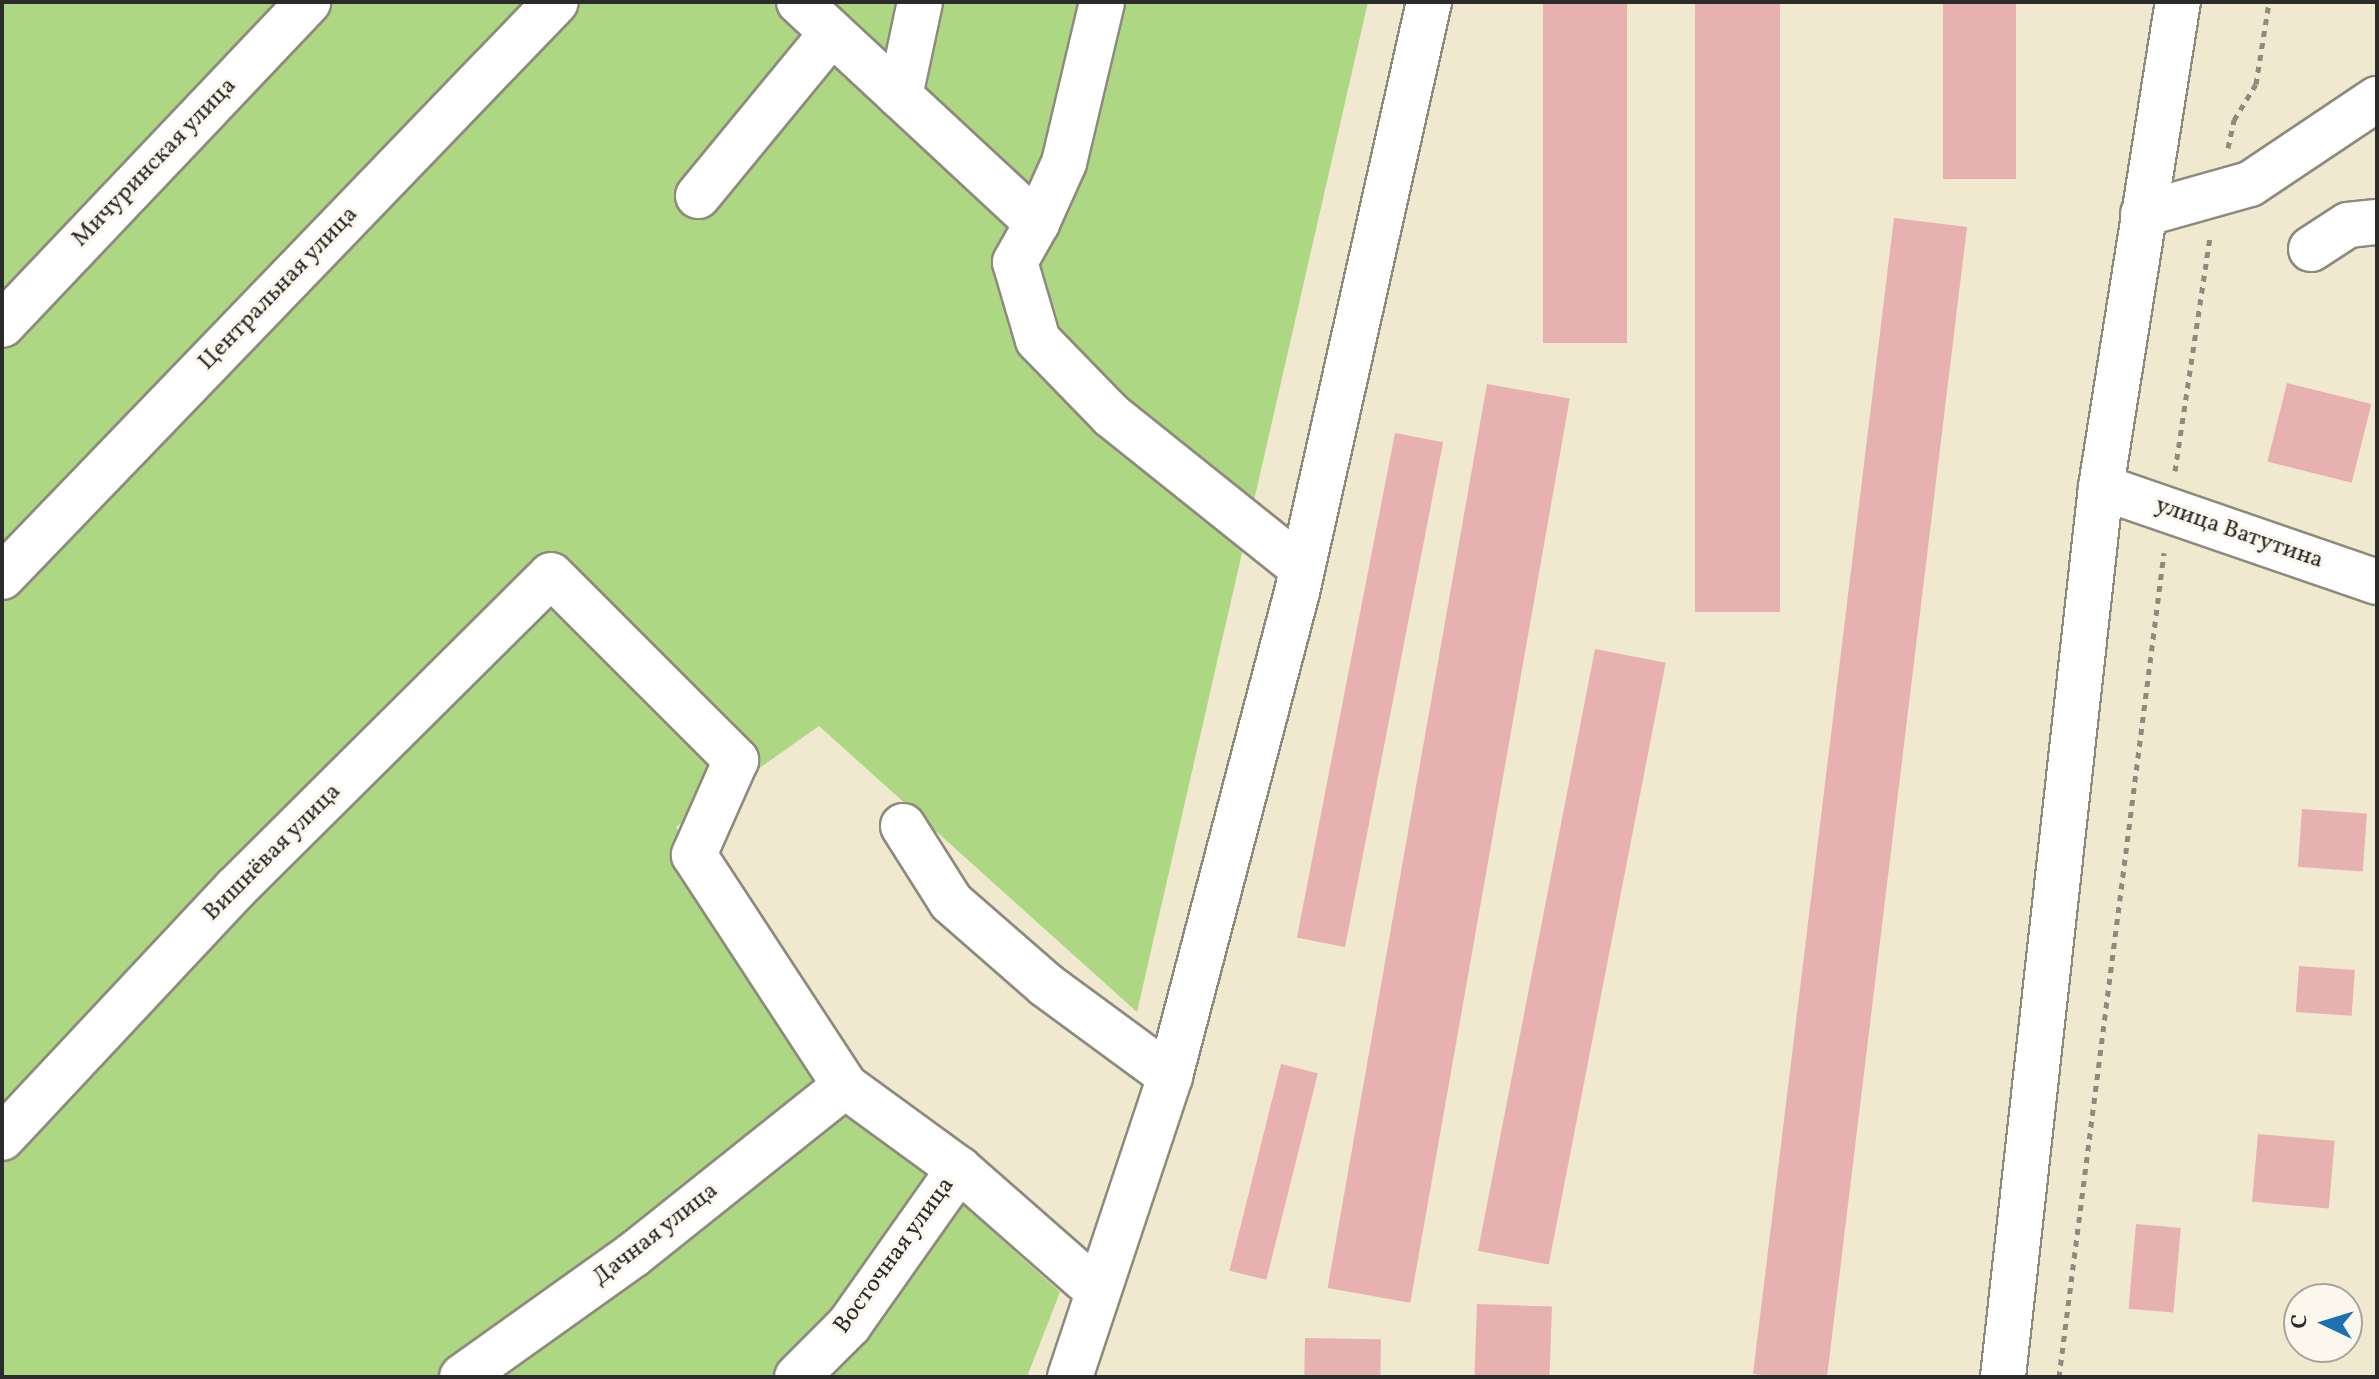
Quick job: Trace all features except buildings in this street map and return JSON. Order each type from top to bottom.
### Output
[{"type":"street","name":"Мичуринская улица","points":[[2,325],[308,2]]},
{"type":"street","name":"Центральная улица","points":[[2,577],[556,2]]},
{"type":"street","points":[[799,2],[1037,223]]},
{"type":"street","points":[[900,96],[920,2]]},
{"type":"street","points":[[1102,2],[1064,163],[1037,223],[1015,262],[1038,340],[1112,416],[1302,568]]},
{"type":"street","points":[[1070,1377],[1170,1076],[1302,568],[1429,2]]},
{"type":"street","points":[[2003,1377],[2101,487],[2178,2]]},
{"type":"street","points":[[698,196],[832,33]]},
{"type":"street","points":[[2143,214],[2250,184],[2377,99]]},
{"type":"street","points":[[2311,249],[2348,225],[2377,222]]},
{"type":"street","name":"улица Ватутина","points":[[2101,487],[2377,582]]},
{"type":"street","name":"Вишнёвая улица","points":[[2,1138],[235,889],[551,575],[736,760],[694,855],[845,1086]]},
{"type":"street","points":[[903,826],[951,902],[1046,985],[1170,1076]]},
{"type":"street","points":[[845,1086],[959,1169],[1098,1291]]},
{"type":"street","name":"Дачная улица","points":[[462,1377],[633,1255],[845,1086]]},
{"type":"street","name":"Восточная улица","points":[[797,1377],[849,1325],[959,1169]]},
{"type":"path","points":[[2059,1377],[2170,511],[2219,193],[2234,120],[2256,84],[2269,2]]},
{"type":"green space","points":[[2,2],[1368,2],[1137,1012],[819,726],[676,827],[863,1115],[1060,1292],[1027,1377],[2,1377]]}]
